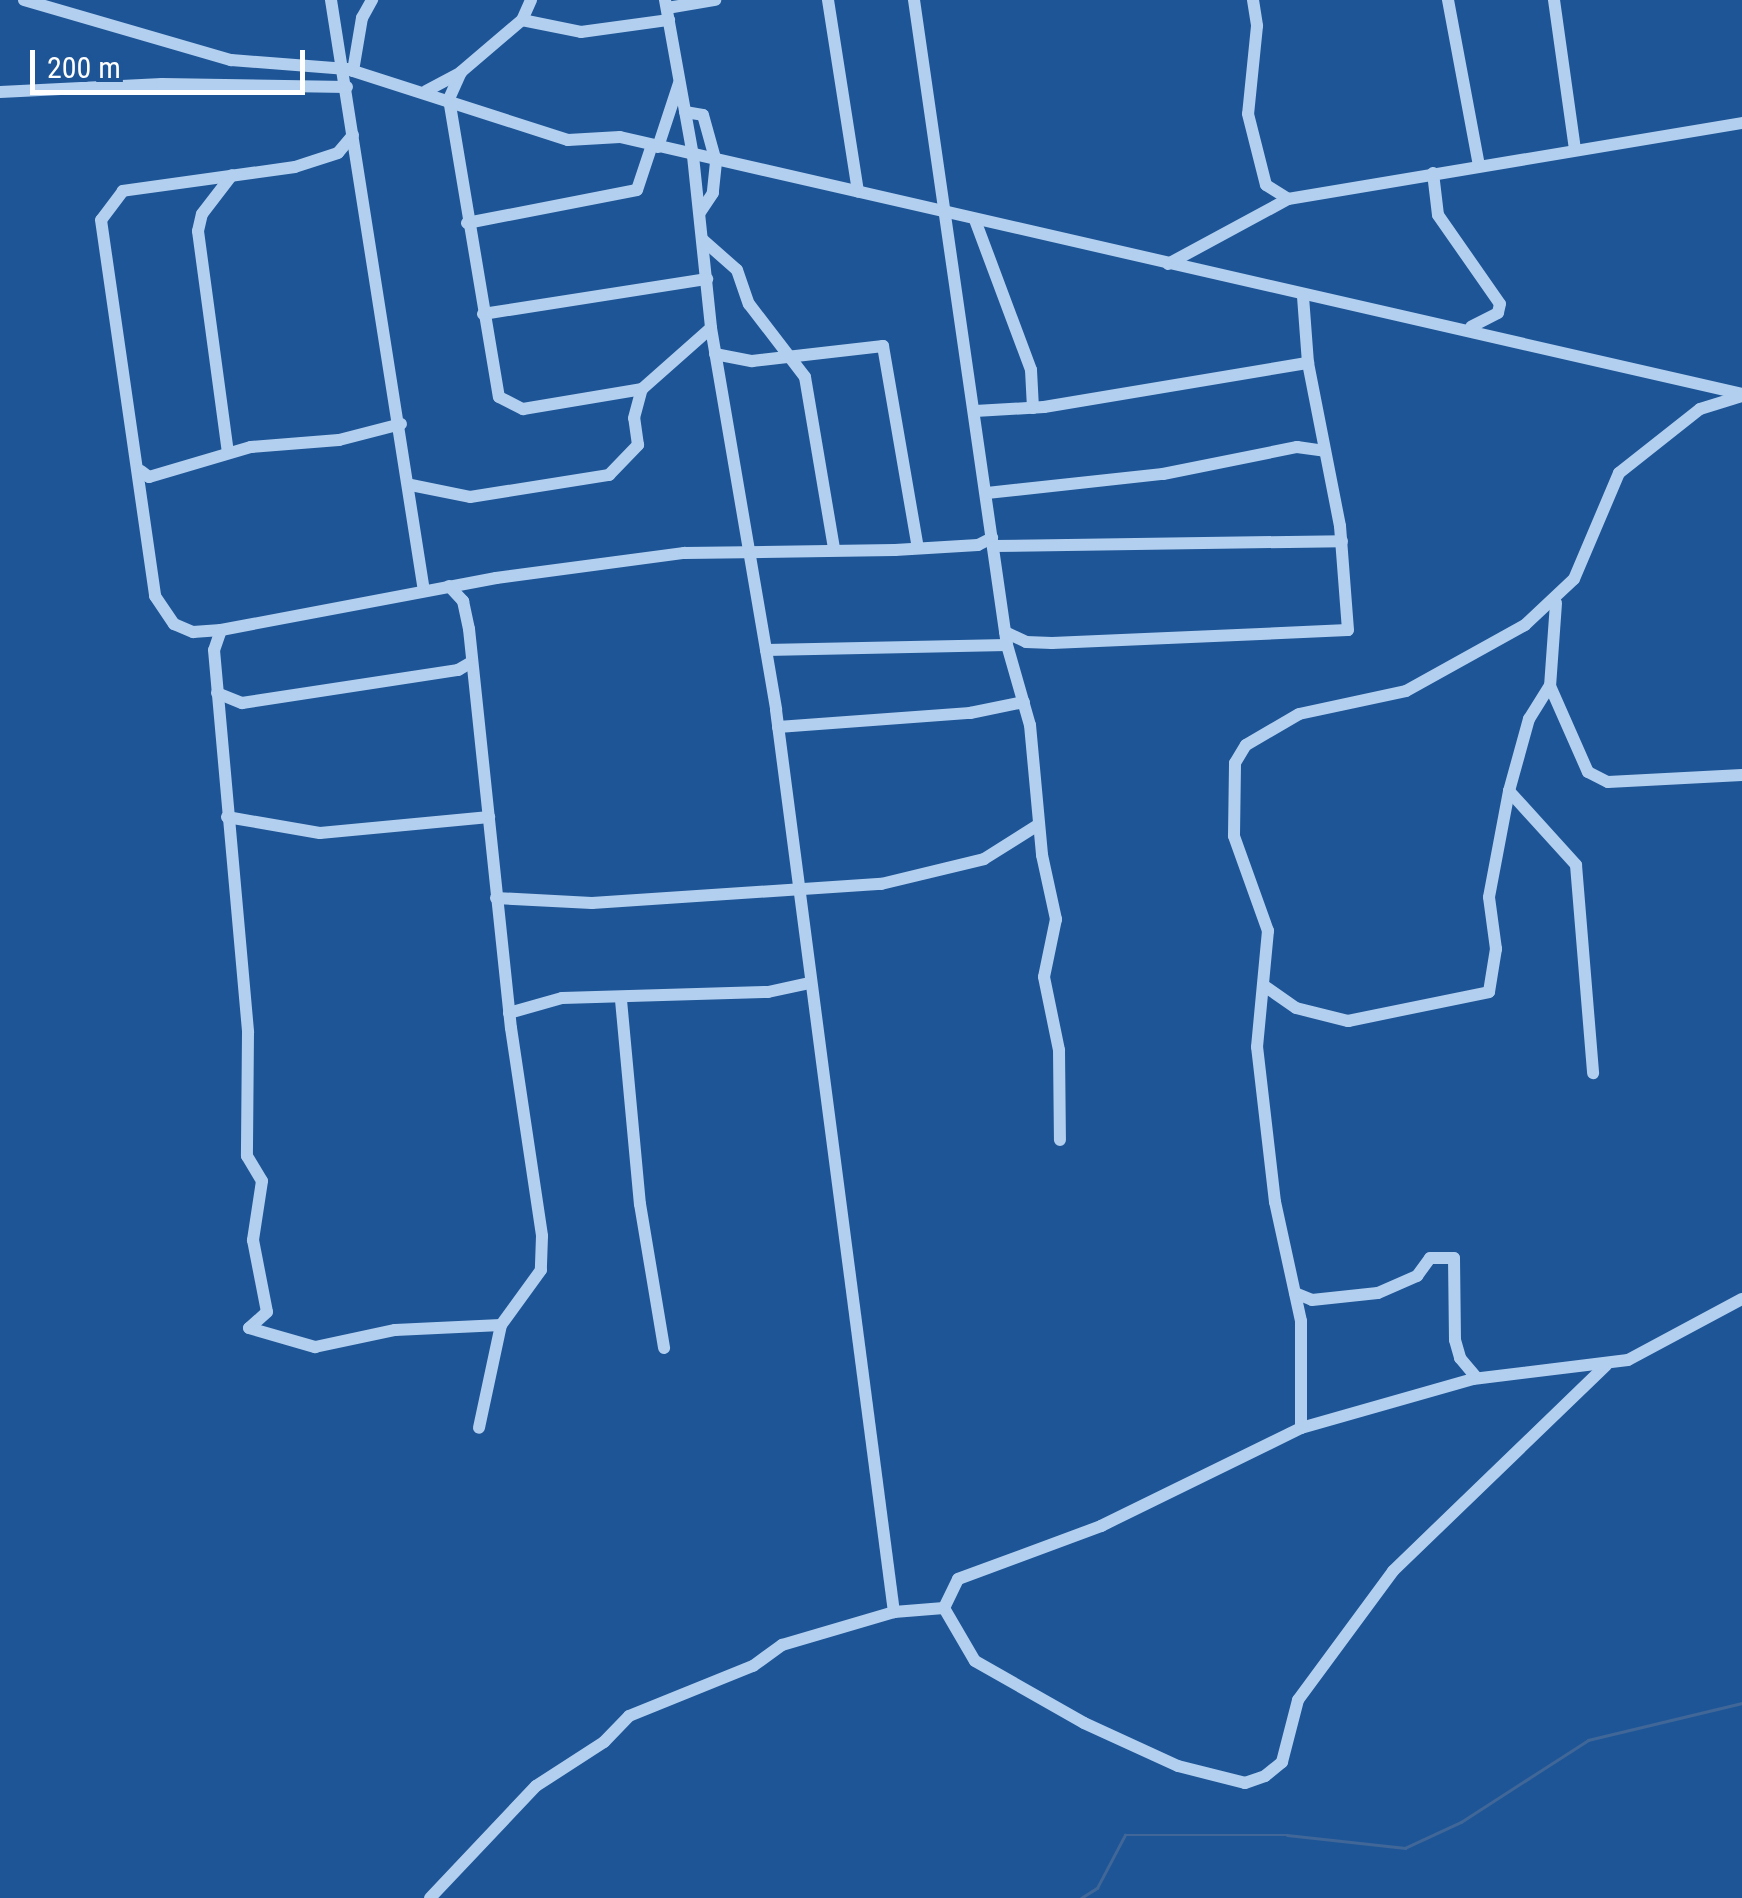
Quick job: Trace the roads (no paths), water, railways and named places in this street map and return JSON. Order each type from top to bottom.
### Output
[{"type":"street","points":[[24,0],[230,60],[350,70],[426,91],[568,140],[620,138],[1303,296],[1470,327],[1742,395]]},
{"type":"street","points":[[332,0],[350,70]]},
{"type":"street","points":[[372,0],[362,18],[347,87],[411,485],[424,591]]},
{"type":"street","points":[[426,91],[461,72],[522,20],[531,0]]},
{"type":"street","points":[[522,20],[581,32],[715,0]]},
{"type":"street","points":[[828,0],[858,192]]},
{"type":"street","points":[[914,0],[975,411],[994,494],[989,546],[1006,639],[1024,702],[1038,825],[1056,918],[1044,978],[1060,1060],[1060,1140]]},
{"type":"street","points":[[1253,0],[1256,44],[1248,114],[1266,185],[1288,199]]},
{"type":"street","points":[[1448,0],[1479,164]]},
{"type":"street","points":[[1554,0],[1576,149]]},
{"type":"street","points":[[667,9],[693,156],[711,328],[778,727],[894,1612]]},
{"type":"street","points":[[461,72],[449,99],[495,387],[512,407],[642,389]]},
{"type":"street","points":[[466,223],[637,190],[680,81]]},
{"type":"street","points":[[0,92],[162,84],[347,87]]},
{"type":"street","points":[[685,112],[703,115],[716,162],[713,193],[700,212]]},
{"type":"street","points":[[1168,264],[1288,199],[1479,164],[1742,124]]},
{"type":"street","points":[[353,135],[331,157],[122,191],[101,220],[142,472],[155,596],[174,624],[192,632],[222,630],[480,581],[684,553],[1324,538],[1342,542]]},
{"type":"street","points":[[1433,173],[1438,215],[1500,304],[1488,321],[1470,327]]},
{"type":"street","points":[[228,453],[198,231],[202,214],[232,175]]},
{"type":"street","points":[[975,220],[1031,370],[1032,408]]},
{"type":"street","points":[[703,240],[732,263],[748,304],[805,377],[816,417],[834,549]]},
{"type":"street","points":[[483,314],[707,279]]},
{"type":"street","points":[[766,650],[1006,639],[1033,643],[1338,636],[1352,623],[1339,523],[1308,363],[1303,296]]},
{"type":"street","points":[[411,485],[470,497],[609,475],[638,445],[634,418],[642,389],[711,328]]},
{"type":"street","points":[[716,354],[734,361],[875,344],[886,350],[918,548]]},
{"type":"street","points":[[975,411],[1032,408],[1308,363]]},
{"type":"street","points":[[1301,1428],[1295,1294],[1265,1126],[1258,1048],[1266,910],[1234,836],[1235,763],[1246,745],[1298,714],[1406,691],[1556,603],[1574,580],[1620,472],[1700,409],[1742,395]]},
{"type":"street","points":[[142,472],[148,476],[289,440],[338,440],[401,424]]},
{"type":"street","points":[[994,494],[1297,447],[1326,451]]},
{"type":"street","points":[[1324,538],[1339,523]]},
{"type":"street","points":[[463,601],[480,581]]},
{"type":"street","points":[[449,586],[463,601],[472,662],[509,1013],[542,1257],[532,1286],[501,1325],[480,1428]]},
{"type":"street","points":[[1556,603],[1550,686],[1570,742],[1598,780],[1742,775]]},
{"type":"street","points":[[222,630],[214,650],[248,1032],[247,1156],[262,1181],[253,1240],[267,1312],[248,1328],[315,1347],[395,1330],[501,1325]]},
{"type":"street","points":[[217,693],[242,704],[458,670],[472,662]]},
{"type":"street","points":[[1262,985],[1296,1008],[1348,1022],[1489,992],[1496,948],[1489,897],[1509,791],[1529,719],[1550,686]]},
{"type":"street","points":[[778,727],[970,713],[1024,702]]},
{"type":"street","points":[[1509,791],[1576,866],[1592,1072]]},
{"type":"street","points":[[227,817],[320,833],[489,818]]},
{"type":"street","points":[[496,898],[592,902],[798,889],[930,873],[984,859],[1038,825]]},
{"type":"street","points":[[509,1013],[562,998],[621,1000],[810,983]]},
{"type":"street","points":[[621,1000],[640,1204],[664,1348]]},
{"type":"street","points":[[1295,1294],[1312,1300],[1378,1293],[1418,1276],[1430,1258],[1454,1258],[1455,1340],[1460,1358],[1477,1378]]},
{"type":"street","points":[[944,1608],[958,1580],[1101,1526],[1301,1428],[1477,1378],[1628,1360],[1742,1299]]},
{"type":"street","points":[[944,1608],[974,1661],[1084,1724],[1178,1766],[1245,1782],[1265,1776],[1282,1762],[1298,1700],[1393,1571],[1606,1365]]},
{"type":"street","points":[[430,1898],[536,1786],[604,1742],[628,1716],[753,1666],[782,1645],[894,1612],[944,1608]]},
{"type":"waterway","points":[[1081,1898],[1097,1888],[1125,1835],[1287,1835],[1405,1848],[1461,1822],[1588,1740],[1742,1703]]}]
